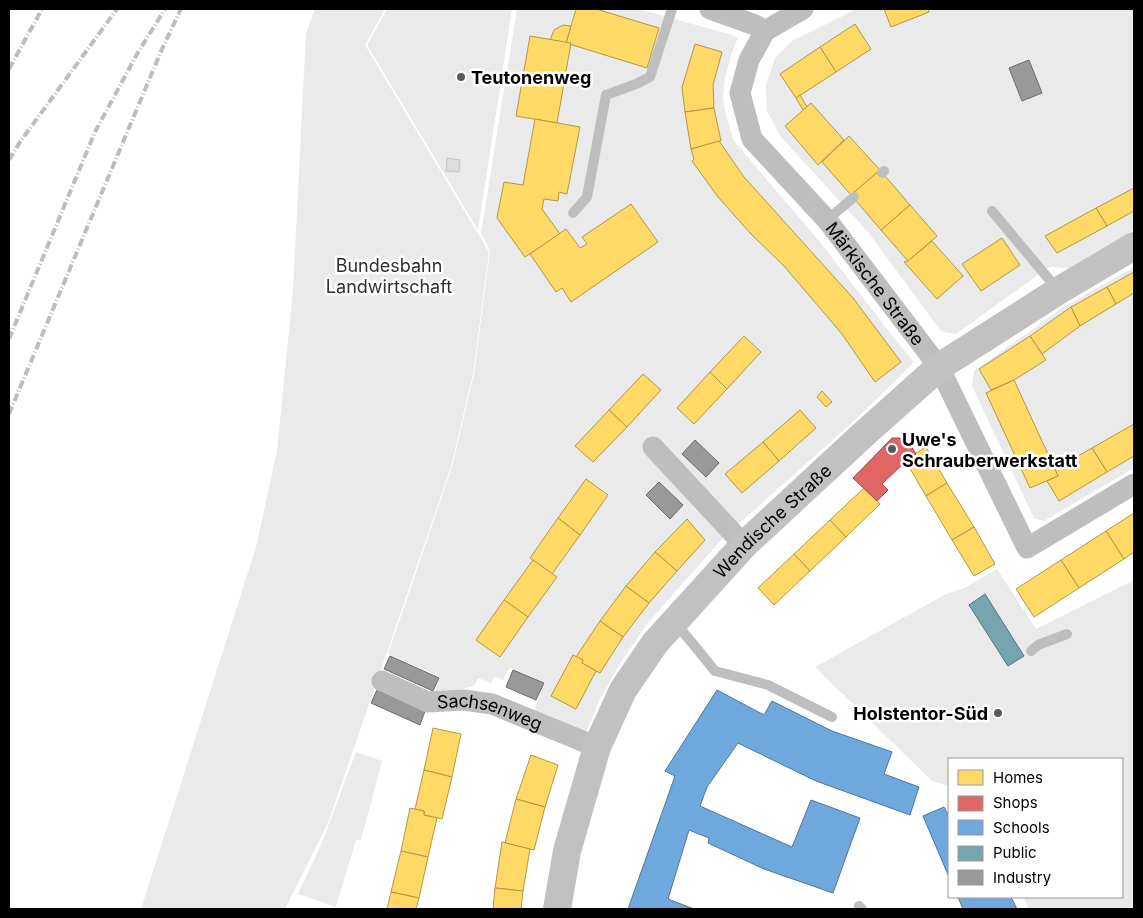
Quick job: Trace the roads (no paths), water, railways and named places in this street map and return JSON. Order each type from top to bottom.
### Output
[{"type":"street","points":[[710,9],[755,25],[765,31],[803,9]]},
{"type":"street","name":"Märkische Straße","points":[[765,31],[749,60],[740,94],[752,139],[827,220],[939,367],[1027,548],[1134,484]]},
{"type":"street","name":"Wendische Straße","points":[[557,909],[567,851],[596,747],[623,690],[655,642],[744,545],[939,367],[1058,291],[1134,246]]},
{"type":"street","points":[[653,447],[744,545]]},
{"type":"street","name":"Sachsenweg","points":[[382,681],[428,702],[464,700],[492,704],[596,747]]},
{"type":"lane","points":[[572,214],[587,197],[606,95],[636,84],[650,76],[672,9]]},
{"type":"lane","points":[[827,220],[854,197]]},
{"type":"lane","points":[[992,211],[1058,291]]},
{"type":"lane","points":[[674,622],[715,671],[768,685],[832,717]]},
{"type":"lane","points":[[1031,650],[1038,645],[1067,634]]},
{"type":"railway","points":[[9,69],[42,9]]},
{"type":"railway","points":[[9,160],[20,142],[117,9]]},
{"type":"railway","points":[[9,339],[95,132],[137,54],[165,9]]},
{"type":"railway","points":[[9,414],[162,49],[181,9]]},
{"type":"place","name":"Teutonenweg","points":[[461,77]]},
{"type":"place","name":"Uwe's Schrauberwerkstatt","points":[[892,449]]},
{"type":"place","name":"Holstentor-Süd","points":[[998,713]]},
{"type":"park label","name":"Bundesbahn Landwirtschaft","points":[[389,275]]}]
